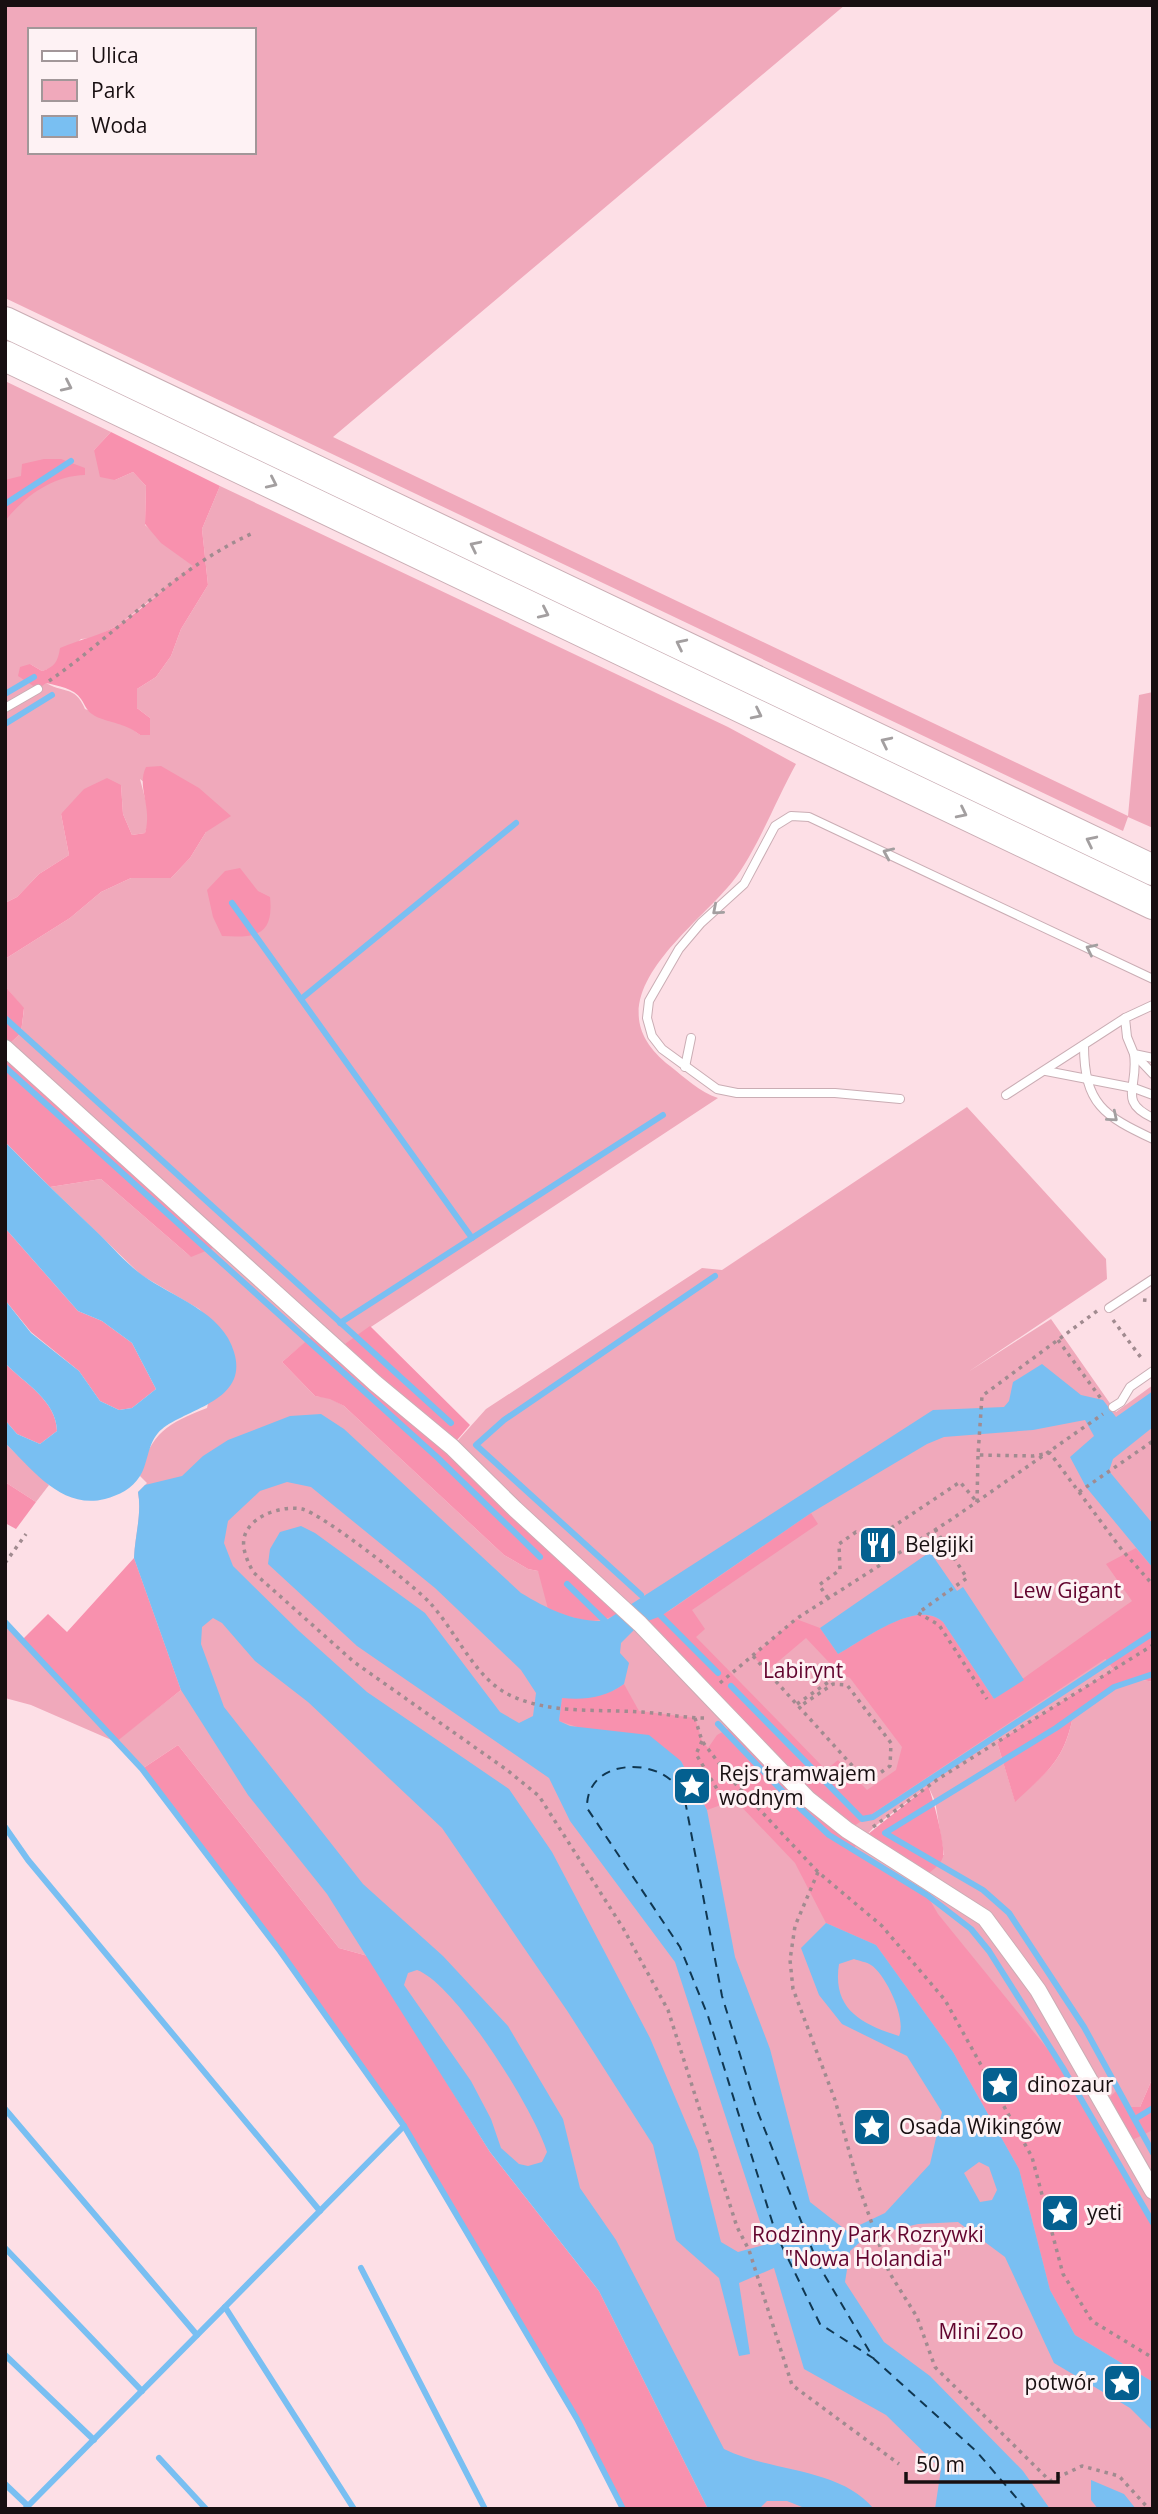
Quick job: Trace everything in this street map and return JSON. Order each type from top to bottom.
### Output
[{"type":"highway","points":[[5,322],[1153,870]]},
{"type":"highway","points":[[5,356],[1153,904]]},
{"type":"street","points":[[5,1048],[375,1383],[452,1447],[514,1509],[640,1624],[708,1698],[808,1799],[862,1839],[972,1908],[995,1929],[1038,1990],[1153,2191]]},
{"type":"lane","points":[[5,708],[38,689]]},
{"type":"lane","points":[[900,1099],[835,1093],[737,1093],[717,1089],[685,1067],[652,1036],[647,1018],[649,1001],[679,949],[701,923],[744,884],[775,826],[791,816],[809,817],[1153,979]]},
{"type":"lane","points":[[1006,1096],[1125,1018],[1153,1005]]},
{"type":"lane","points":[[1125,1018],[1127,1037],[1134,1054],[1153,1074]]},
{"type":"lane","points":[[685,1067],[691,1038]]},
{"type":"lane","points":[[1084,1045],[1088,1079],[1095,1098],[1112,1119],[1153,1139]]},
{"type":"lane","points":[[1134,1054],[1153,1058]]},
{"type":"lane","points":[[1134,1054],[1131,1103],[1134,1109],[1153,1118]]},
{"type":"lane","points":[[1046,1071],[1134,1088],[1153,1095]]},
{"type":"lane","points":[[1107,1309],[1152,1280]]},
{"type":"lane","points":[[1109,1410],[1121,1402],[1130,1387],[1153,1371]]},
{"type":"path","points":[[38,689],[205,557],[251,534]]},
{"type":"path","points":[[977,1502],[982,1396],[1058,1340],[1107,1309],[1142,1359]]},
{"type":"path","points":[[708,1698],[721,1681],[796,1619],[977,1502],[1109,1410],[1058,1340]]},
{"type":"path","points":[[1079,1492],[1153,1441]]},
{"type":"path","points":[[978,1455],[1032,1456],[1050,1452]]},
{"type":"path","points":[[1050,1452],[1153,1585]]},
{"type":"path","points":[[828,1598],[819,1585],[840,1570],[839,1544],[856,1532],[876,1538],[960,1482],[977,1502]]},
{"type":"path","points":[[722,1712],[709,1717],[695,1717],[535,1704],[496,1688],[429,1602],[325,1519],[303,1509],[270,1513],[251,1524],[242,1541],[245,1557],[253,1572],[354,1662],[539,1796],[623,1928],[668,2010],[737,2227],[749,2250],[792,2385],[899,2464]]},
{"type":"path","points":[[935,1530],[967,1578],[918,1613],[939,1625],[987,1699]]},
{"type":"path","points":[[5,1563],[26,1534]]},
{"type":"path","points":[[862,1839],[938,1779],[1153,1645]]},
{"type":"path","points":[[752,1656],[867,1782],[890,1766],[893,1749],[891,1743],[847,1685],[833,1684],[798,1705]]},
{"type":"path","points":[[798,1705],[840,1674]]},
{"type":"path","points":[[695,1717],[702,1741],[731,1779],[818,1872],[882,1926],[945,2000],[1032,2157],[1063,2274],[1092,2320],[1153,2358]]},
{"type":"path","points":[[702,1741],[696,1754],[717,1789]]},
{"type":"path","points":[[818,1872],[795,1926],[790,1960],[793,1989],[835,2101],[859,2186],[889,2272],[917,2318],[935,2367],[1050,2481],[1082,2466],[1119,2476],[1149,2509]]},
{"type":"green space","points":[[5,5],[845,5],[333,437],[1128,816],[1139,695],[1153,692],[1153,828],[1128,817],[1123,831],[5,298]]},
{"type":"green space","points":[[5,381],[111,432],[94,450],[115,480],[133,472],[146,486],[145,525],[194,566],[120,624],[94,638],[81,639],[52,668],[42,671],[30,664],[45,682],[77,696],[85,709],[127,725],[140,735],[150,718],[137,708],[137,689],[156,677],[171,656],[181,629],[208,585],[202,529],[220,486],[728,727],[796,764],[742,869],[673,944],[655,968],[642,992],[639,1017],[647,1041],[687,1080],[718,1098],[339,1348],[319,1331],[282,1362],[315,1396],[330,1398],[344,1406],[504,1555],[528,1569],[538,1571],[585,1622],[452,1447],[486,1409],[702,1268],[722,1270],[967,1107],[1106,1259],[1107,1279],[968,1372],[1051,1319],[1116,1412],[1153,1385],[1153,1627],[1105,1659],[1113,1669],[997,1742],[1015,1801],[1053,1764],[1065,1744],[1073,1716],[1121,1685],[1131,1681],[1153,1682],[1153,2077],[1140,2107],[1128,2107],[1143,2133],[1153,2130],[1153,2509],[708,2509],[599,2291],[368,1956],[339,1948],[178,1745],[142,1769],[116,1742],[31,1705],[5,1698],[5,1622],[116,1741],[181,1690],[134,1558],[139,1516],[138,1492],[147,1483],[140,1476],[155,1440],[171,1425],[207,1408],[225,1335],[199,1309],[141,1275],[50,1187],[101,1179],[191,1257],[5,1048],[21,1033],[24,1009],[5,986],[5,959],[70,918],[101,892],[131,878],[171,878],[190,858],[206,832],[140,779],[150,817],[145,833],[132,835],[123,814],[121,785],[61,814],[69,855],[39,874],[17,897],[5,903]],"holes":[[[928,1786],[935,1801],[944,1855],[863,1839],[874,1827]]]},
{"type":"green space","points":[[5,1443],[49,1485],[36,1502],[5,1482]]},
{"type":"shaded area","points":[[111,432],[220,486],[202,529],[208,585],[181,629],[171,656],[156,677],[137,689],[137,708],[150,718],[150,735],[140,735],[95,716],[78,695],[70,690],[46,683],[38,689],[18,676],[20,667],[30,664],[42,671],[50,668],[58,657],[60,648],[120,624],[193,566],[161,543],[145,524],[146,486],[133,472],[115,480],[100,477],[94,450]]},
{"type":"shaded area","points":[[44,459],[61,459],[85,468],[85,475],[50,483],[21,503],[5,521],[5,480],[21,476],[22,464]]},
{"type":"shaded area","points":[[161,766],[199,788],[231,816],[206,832],[190,858],[171,878],[131,878],[101,892],[70,918],[5,959],[5,903],[17,897],[39,874],[69,855],[61,814],[84,789],[107,778],[121,785],[123,814],[132,835],[145,833],[147,815],[143,775],[146,767]]},
{"type":"shaded area","points":[[240,868],[258,891],[270,897],[269,920],[266,927],[253,935],[222,936],[213,917],[207,890],[225,871]]},
{"type":"shaded area","points":[[5,986],[24,1008],[21,1033],[5,1048]]},
{"type":"shaded area","points":[[5,1048],[223,1244],[191,1257],[101,1179],[50,1187],[5,1142]]},
{"type":"shaded area","points":[[5,1228],[78,1311],[102,1321],[132,1343],[156,1389],[132,1408],[119,1410],[100,1401],[79,1371],[31,1332],[5,1300]]},
{"type":"shaded area","points":[[370,1326],[470,1425],[452,1446],[625,1610],[604,1619],[587,1620],[548,1609],[538,1571],[528,1569],[504,1555],[344,1406],[315,1396],[282,1362],[319,1330],[339,1348]]},
{"type":"shaded area","points":[[5,1363],[38,1393],[51,1410],[57,1431],[40,1444],[17,1434],[5,1420]]},
{"type":"shaded area","points":[[5,1482],[36,1502],[16,1529],[5,1523]]},
{"type":"shaded area","points":[[811,1513],[818,1524],[692,1610],[705,1629],[696,1637],[826,1770],[838,1760],[867,1790],[896,1770],[902,1747],[850,1678],[840,1674],[806,1638],[767,1671],[753,1656],[796,1619],[820,1628],[838,1654],[891,1623],[919,1615],[932,1616],[943,1622],[994,1699],[1132,1601],[1106,1564],[1136,1548],[1153,1568],[1153,1682],[1131,1681],[1121,1685],[1073,1716],[1065,1744],[1053,1764],[1015,1802],[997,1742],[1113,1669],[1105,1659],[848,1830],[862,1839],[853,1849],[927,1895],[938,1914],[1063,2068],[1153,2223],[1153,2382],[1075,2335],[1050,2290],[1019,2169],[953,2052],[876,1945],[826,1923],[795,1863],[735,1800],[707,1810],[681,1761],[559,1721],[562,1697],[594,1696],[610,1692],[624,1684],[639,1711],[695,1718],[702,1741],[708,1748],[717,1735],[735,1725],[640,1624],[669,1611]]},
{"type":"shaded area","points":[[134,1558],[181,1690],[116,1742],[22,1640],[48,1614],[67,1632]]},
{"type":"shaded area","points":[[178,1745],[339,1948],[368,1956],[490,2152],[599,2291],[708,2509],[623,2509],[577,2419],[404,2126],[280,1951],[142,1769]]},
{"type":"shaded area","points":[[928,1786],[943,1844],[942,1860],[932,1871],[924,1877],[862,1839]]},
{"type":"shaded area","points":[[1153,2077],[1153,2130],[1126,2143],[1104,2103],[1118,2089],[1128,2107],[1140,2107]]},
{"type":"water","points":[[5,1142],[136,1271],[195,1307],[219,1326],[234,1352],[236,1369],[232,1383],[223,1394],[158,1433],[137,1481],[125,1491],[105,1499],[75,1499],[62,1493],[49,1485],[5,1443],[5,1420],[17,1434],[40,1444],[57,1431],[51,1410],[45,1401],[5,1363],[5,1300],[31,1333],[79,1371],[100,1401],[119,1410],[132,1408],[156,1389],[132,1343],[102,1321],[78,1311],[5,1228]]},
{"type":"water","points":[[1042,1364],[1081,1395],[1103,1400],[1116,1417],[1153,1391],[1153,1427],[1113,1459],[1109,1471],[1153,1524],[1153,1568],[1086,1487],[1070,1457],[1094,1436],[1085,1420],[1033,1430],[944,1437],[927,1444],[811,1513],[661,1616],[640,1624],[621,1643],[620,1653],[629,1663],[624,1684],[594,1697],[562,1698],[559,1721],[570,1726],[649,1735],[681,1761],[707,1810],[735,1957],[770,2049],[810,2202],[847,2231],[885,2213],[930,2164],[942,2112],[907,2056],[842,2024],[819,1995],[801,1948],[826,1923],[876,1945],[953,2052],[1019,2169],[1050,2290],[1075,2335],[1153,2382],[1153,2431],[1130,2408],[1054,2363],[1005,2257],[958,2222],[918,2224],[867,2236],[850,2251],[845,2282],[884,2342],[930,2376],[1023,2471],[1050,2509],[935,2509],[941,2469],[886,2415],[804,2369],[774,2268],[739,2283],[750,2354],[739,2356],[719,2278],[676,2240],[653,2145],[568,2012],[442,1828],[308,1702],[255,1661],[222,1623],[213,1618],[202,1627],[201,1644],[224,1707],[363,1884],[443,1956],[508,2026],[563,2119],[580,2188],[616,2240],[724,2449],[843,2485],[860,2495],[874,2509],[807,2509],[787,2501],[767,2501],[759,2509],[708,2509],[599,2291],[490,2152],[327,1894],[248,1795],[181,1690],[134,1558],[139,1516],[138,1492],[145,1485],[182,1476],[203,1456],[228,1440],[290,1416],[321,1414],[344,1429],[521,1593],[561,1613],[593,1621],[605,1621],[933,1410],[1004,1407],[1009,1401],[1013,1382]],"holes":[[[287,1482],[311,1487],[435,1588],[521,1670],[536,1693],[533,1716],[519,1723],[500,1712],[425,1613],[315,1533],[301,1526],[280,1532],[270,1549],[268,1564],[357,1646],[549,1778],[570,1821],[675,1962],[762,2228],[764,2245],[738,2252],[721,2242],[698,2151],[650,2038],[552,1852],[509,1789],[367,1692],[299,1631],[233,1566],[224,1543],[228,1521],[260,1491]],[[854,1959],[877,1970],[889,1987],[898,2009],[901,2028],[899,2036],[861,2020],[852,2012],[840,1993],[839,1964]],[[417,1970],[433,1980],[472,2023],[492,2051],[540,2133],[547,2152],[542,2162],[528,2166],[519,2164],[501,2148],[491,2119],[471,2081],[404,1985],[408,1973]],[[979,2162],[989,2167],[997,2190],[992,2200],[980,2202],[964,2173]]]},
{"type":"water","points":[[930,1552],[957,1591],[963,1587],[1024,1680],[994,1699],[943,1622],[932,1616],[919,1615],[890,1624],[838,1654],[820,1628]]},
{"type":"water","points":[[1091,2480],[1124,2494],[1136,2509],[1098,2509],[1091,2500]]},
{"type":"waterway","points":[[5,504],[71,461]]},
{"type":"waterway","points":[[5,694],[34,677]]},
{"type":"waterway","points":[[5,724],[52,695]]},
{"type":"waterway","points":[[301,999],[516,823]]},
{"type":"waterway","points":[[232,903],[472,1238]]},
{"type":"waterway","points":[[5,1018],[451,1423]]},
{"type":"waterway","points":[[5,1067],[438,1458],[540,1557]]},
{"type":"waterway","points":[[340,1323],[663,1115]]},
{"type":"waterway","points":[[641,1595],[476,1445],[504,1420],[715,1276]]},
{"type":"waterway","points":[[567,1584],[605,1621]]},
{"type":"waterway","points":[[661,1616],[718,1673]]},
{"type":"waterway","points":[[5,1622],[142,1769],[280,1951],[404,2126],[577,2419],[623,2509]]},
{"type":"waterway","points":[[731,1686],[862,1819],[873,1817],[1153,1633]]},
{"type":"waterway","points":[[1153,1674],[1114,1687],[1056,1728],[885,1833],[983,1890],[1009,1913],[1084,2027],[1153,2153]]},
{"type":"waterway","points":[[718,1724],[786,1795],[829,1835],[927,1895],[971,1929],[989,1951],[1063,2068],[1153,2223]]},
{"type":"waterway","points":[[5,1827],[28,1860],[320,2211]]},
{"type":"waterway","points":[[1135,2119],[1153,2108]]},
{"type":"waterway","points":[[5,2109],[197,2335]]},
{"type":"waterway","points":[[25,2509],[404,2126]]},
{"type":"waterway","points":[[5,2248],[142,2391]]},
{"type":"waterway","points":[[361,2268],[485,2509]]},
{"type":"waterway","points":[[225,2307],[354,2509]]},
{"type":"waterway","points":[[5,2355],[94,2440]]},
{"type":"waterway","points":[[159,2458],[206,2509]]},
{"type":"waterway","points":[[5,2484],[28,2506]]},
{"type":"ferry route","points":[[683,1790],[660,1773],[636,1767],[623,1768],[602,1776],[594,1784],[587,1808],[680,1947],[708,2016],[776,2234],[820,2324],[873,2358]]},
{"type":"ferry route","points":[[687,1787],[683,1790],[722,1996],[757,2110],[818,2264],[874,2359],[977,2452],[1026,2509]]},
{"type":"place","name":"Belgijki","points":[[878,1545]]},
{"type":"place","name":"Rejs tramwajem wodnym","points":[[692,1786]]},
{"type":"place","name":"dinozaur","points":[[1000,2085]]},
{"type":"place","name":"Osada Wikingów","points":[[872,2127]]},
{"type":"place","name":"yeti","points":[[1060,2213]]},
{"type":"place","name":"potwór","points":[[1122,2383]]},
{"type":"park label","name":"Lew Gigant","points":[[1067,1591]]},
{"type":"park label","name":"Labirynt","points":[[803,1671]]},
{"type":"park label","name":"Rodzinny Park Rozrywki \"Nowa Holandia\"","points":[[868,2247]]},
{"type":"park label","name":"Mini Zoo","points":[[981,2332]]}]
